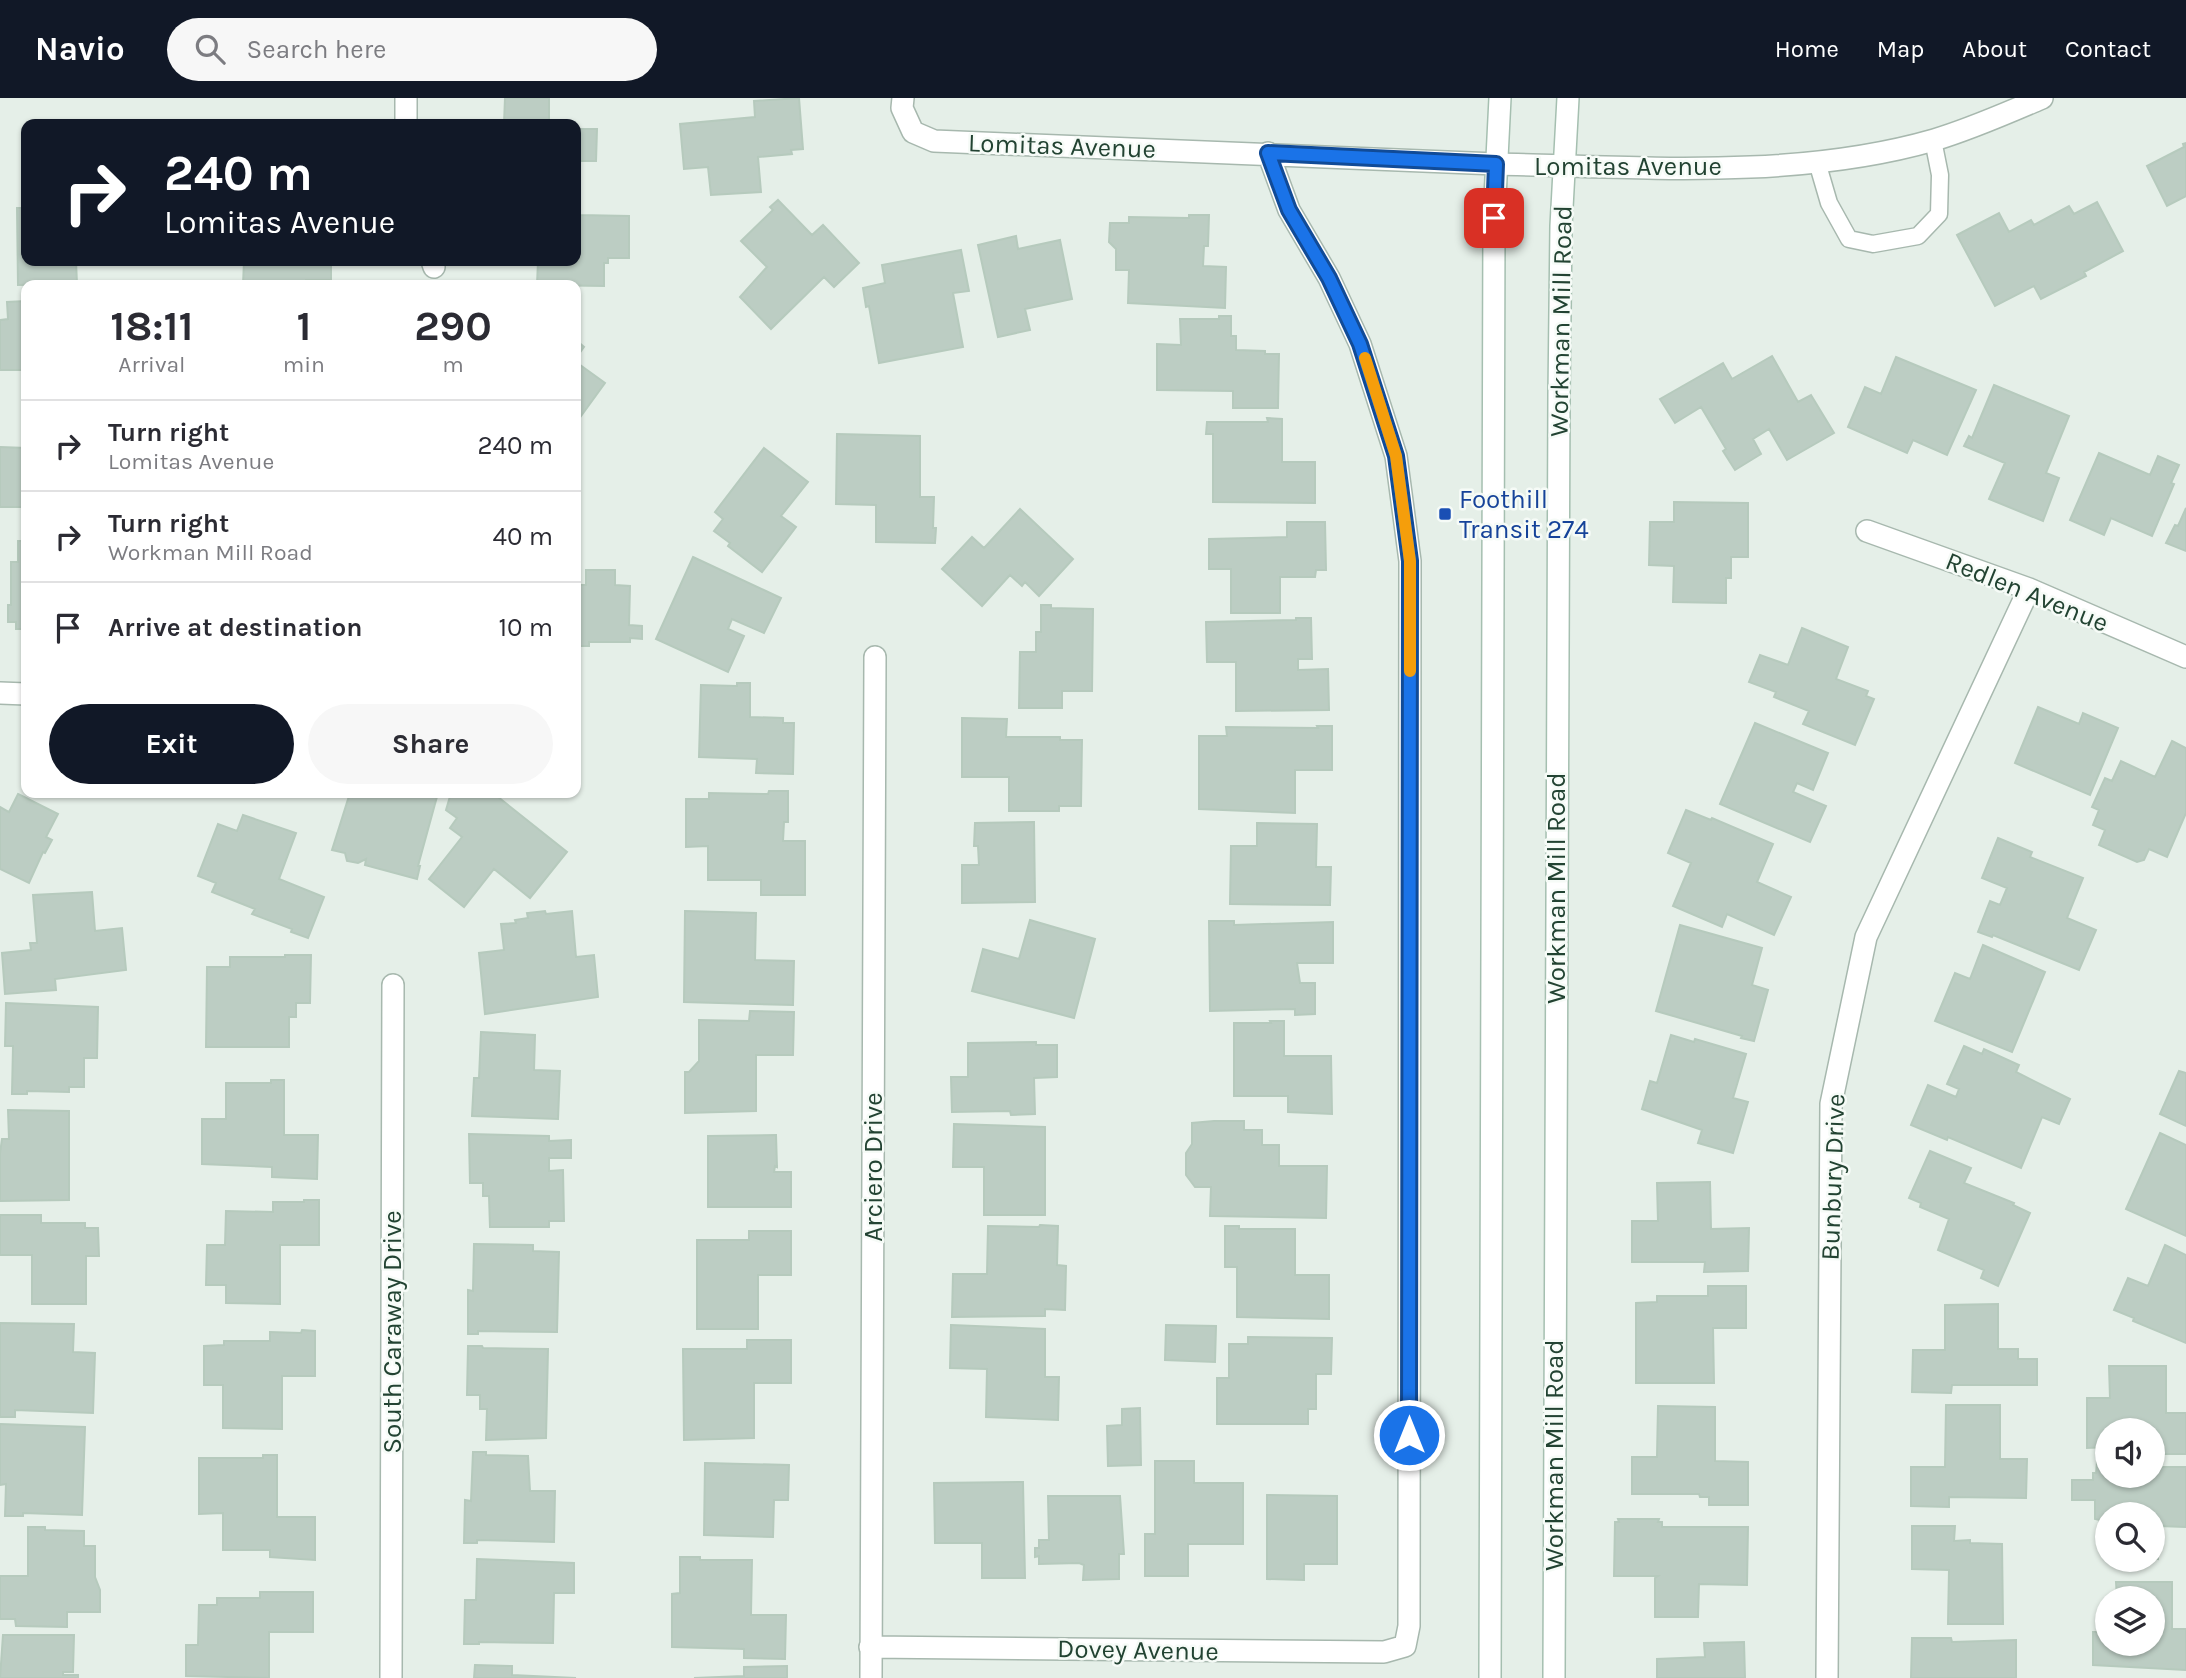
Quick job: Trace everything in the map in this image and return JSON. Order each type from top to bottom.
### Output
[{"type":"street","points":[[406,98],[406,119]]},
{"type":"street","name":"Lomitas Avenue","points":[[903,98],[902,108],[913,132],[934,141],[1496,164],[1715,167],[1817,162],[1933,140],[2042,98]]},
{"type":"street","points":[[1490,1678],[1496,164],[1500,98]]},
{"type":"street","name":"Workman Mill Road","points":[[1554,1678],[1561,226],[1568,98]]},
{"type":"street","name":"Dovey Avenue","points":[[870,1647],[1384,1653],[1405,1646],[1409,1626],[1410,561],[1396,456],[1360,344],[1329,278],[1289,210],[1268,153]]},
{"type":"street","name":"Redlen Avenue","points":[[1867,531],[2029,589],[2186,657]]},
{"type":"street","name":"Bunbury Drive","points":[[1827,1678],[1831,1104],[1866,937],[2029,589]]},
{"type":"street","name":"Arciero Drive","points":[[871,1678],[875,657]]},
{"type":"street","points":[[0,693],[21,694]]},
{"type":"street","name":"South Caraway Drive","points":[[391,1678],[393,985]]},
{"type":"lane","points":[[1817,162],[1829,203],[1849,239],[1872,244],[1918,236],[1939,214],[1940,175],[1933,140]]},
{"type":"building","points":[[505,98],[549,98],[549,119],[504,119]]},
{"type":"building","points":[[799,98],[803,149],[791,150],[792,154],[758,157],[761,192],[711,195],[708,167],[684,169],[680,124],[755,117],[754,101]]},
{"type":"building","points":[[581,129],[597,129],[596,161],[581,161]]},
{"type":"building","points":[[2186,143],[2186,196],[2167,206],[2147,166],[2184,147],[2183,144]]},
{"type":"building","points":[[778,200],[812,235],[823,225],[859,263],[834,287],[824,277],[771,329],[740,297],[767,267],[741,241],[773,210],[770,207]]},
{"type":"building","points":[[2097,202],[2123,251],[2084,272],[2086,276],[2041,299],[2034,286],[1995,306],[1957,235],[1999,213],[2009,232],[2031,220],[2034,225],[2069,206],[2074,214]]},
{"type":"building","points":[[17,208],[21,208],[21,266],[76,266],[77,280],[21,280],[21,285],[18,285]]},
{"type":"building","points":[[581,215],[629,216],[629,258],[608,258],[608,263],[604,263],[604,286],[581,286],[581,280],[537,280],[538,266],[581,266]]},
{"type":"building","points":[[1189,215],[1209,215],[1208,246],[1204,246],[1203,266],[1226,267],[1225,308],[1128,303],[1129,270],[1116,270],[1116,249],[1109,242],[1110,223],[1129,223],[1129,217],[1189,218]]},
{"type":"building","points":[[1016,236],[1018,249],[1060,240],[1072,299],[1025,309],[1030,330],[998,337],[978,245]]},
{"type":"building","points":[[961,250],[969,291],[953,293],[963,347],[879,363],[869,306],[866,307],[863,288],[885,283],[882,265]]},
{"type":"building","points":[[244,266],[331,266],[331,280],[243,280]]},
{"type":"building","points":[[21,301],[21,370],[0,370],[0,320],[8,319],[7,302]]},
{"type":"building","points":[[1219,316],[1231,316],[1231,336],[1236,336],[1236,350],[1279,354],[1278,408],[1233,408],[1233,391],[1157,390],[1157,344],[1181,345],[1180,319],[1219,319]]},
{"type":"building","points":[[1772,356],[1798,402],[1811,395],[1834,433],[1787,460],[1769,429],[1753,439],[1761,454],[1735,470],[1701,407],[1675,423],[1660,399],[1723,363],[1732,379]]},
{"type":"building","points":[[1896,357],[1976,390],[1947,455],[1913,440],[1907,453],[1848,427],[1865,387],[1881,394]]},
{"type":"building","points":[[581,366],[605,383],[581,416]]},
{"type":"building","points":[[1994,385],[2069,416],[2046,473],[2059,478],[2043,521],[1989,499],[2005,463],[1964,446],[1969,436],[1972,438]]},
{"type":"building","points":[[1267,418],[1282,419],[1282,462],[1315,462],[1315,503],[1213,502],[1213,434],[1206,434],[1207,422],[1268,422]]},
{"type":"building","points":[[837,434],[920,436],[920,497],[934,497],[935,543],[876,542],[876,505],[836,504]]},
{"type":"building","points":[[0,447],[21,448],[21,507],[0,507]]},
{"type":"building","points":[[764,448],[808,482],[781,516],[796,527],[762,572],[728,546],[730,543],[714,531],[723,519],[715,512]]},
{"type":"building","points":[[2099,453],[2150,475],[2158,456],[2179,465],[2152,536],[2111,518],[2104,535],[2070,520]]},
{"type":"building","points":[[1674,502],[1748,503],[1748,557],[1731,557],[1731,578],[1726,578],[1726,603],[1673,602],[1674,566],[1649,565],[1650,522],[1674,522]]},
{"type":"building","points":[[2186,508],[2186,551],[2166,543]]},
{"type":"building","points":[[1020,509],[1073,559],[1039,596],[1025,582],[1022,586],[1010,575],[982,606],[942,569],[972,537],[984,548]]},
{"type":"building","points":[[1287,522],[1325,522],[1326,570],[1316,570],[1315,577],[1280,577],[1280,613],[1231,613],[1231,569],[1209,569],[1209,539],[1287,537]]},
{"type":"building","points":[[18,541],[21,541],[21,629],[16,629],[16,622],[8,622],[8,605],[11,605],[11,562],[18,562]]},
{"type":"building","points":[[693,557],[781,598],[764,633],[732,619],[728,629],[744,636],[728,672],[656,639]]},
{"type":"building","points":[[586,570],[615,570],[615,585],[630,586],[629,625],[642,626],[642,639],[630,638],[630,642],[589,642],[589,646],[581,646],[581,585],[586,585]]},
{"type":"building","points":[[1041,605],[1051,605],[1051,608],[1093,609],[1092,691],[1062,691],[1062,708],[1019,708],[1020,652],[1036,652],[1036,632],[1041,632]]},
{"type":"building","points":[[1311,618],[1312,659],[1298,659],[1298,670],[1328,669],[1329,710],[1236,711],[1236,662],[1207,662],[1206,622]]},
{"type":"building","points":[[1802,628],[1848,647],[1836,679],[1868,691],[1866,696],[1874,699],[1855,745],[1803,724],[1809,711],[1774,697],[1776,692],[1749,682],[1760,655],[1788,665]]},
{"type":"building","points":[[737,683],[750,683],[750,717],[783,718],[783,723],[794,723],[793,774],[756,773],[757,759],[699,757],[701,685],[737,686]]},
{"type":"building","points":[[2038,707],[2079,724],[2083,713],[2118,728],[2090,795],[2015,763]]},
{"type":"building","points":[[962,718],[1007,719],[1006,737],[1060,737],[1060,740],[1082,740],[1081,806],[1059,806],[1059,811],[1009,811],[1009,777],[962,777]]},
{"type":"building","points":[[1755,723],[1828,753],[1813,790],[1797,783],[1793,792],[1826,806],[1810,842],[1720,804]]},
{"type":"building","points":[[1317,726],[1332,726],[1332,770],[1295,770],[1295,813],[1199,809],[1199,736],[1227,736],[1226,727],[1318,728]]},
{"type":"building","points":[[2172,741],[2186,748],[2186,813],[2167,857],[2149,849],[2144,860],[2137,862],[2099,845],[2105,830],[2093,825],[2099,810],[2092,807],[2105,778],[2112,781],[2121,761],[2155,777]]},
{"type":"building","points":[[769,791],[788,791],[788,822],[784,822],[783,841],[805,841],[805,895],[761,895],[761,880],[708,880],[708,846],[686,847],[686,799],[709,799],[709,793],[768,794]]},
{"type":"building","points":[[18,794],[21,798],[58,814],[46,837],[52,840],[45,853],[43,852],[29,883],[0,869],[0,807],[9,812]]},
{"type":"building","points":[[348,798],[437,798],[417,879],[365,865],[366,859],[358,863],[347,861],[345,853],[332,850]]},
{"type":"building","points":[[450,798],[499,798],[567,852],[530,898],[494,869],[464,907],[429,879],[462,837],[450,828],[457,818],[446,810]]},
{"type":"building","points":[[1686,810],[1773,844],[1757,882],[1791,897],[1774,935],[1727,914],[1722,927],[1673,906],[1691,863],[1668,853]]},
{"type":"building","points":[[243,815],[296,833],[279,879],[324,897],[308,938],[252,914],[255,909],[212,892],[216,883],[198,876],[218,824],[237,831]]},
{"type":"building","points":[[1034,822],[1035,902],[962,903],[962,865],[979,865],[978,846],[974,846],[975,823]]},
{"type":"building","points":[[1257,823],[1317,824],[1316,867],[1331,867],[1330,905],[1230,904],[1231,846],[1257,846]]},
{"type":"building","points":[[1998,838],[2032,852],[2030,857],[2083,878],[2067,918],[2096,930],[2079,970],[1993,935],[1992,937],[1978,932],[1990,901],[2000,905],[2007,888],[1982,878]]},
{"type":"building","points":[[92,892],[95,931],[122,928],[126,970],[55,979],[56,990],[5,994],[2,953],[31,950],[30,943],[37,943],[33,895]]},
{"type":"building","points":[[545,911],[546,914],[572,911],[576,957],[594,955],[598,997],[485,1014],[479,953],[504,950],[501,924],[516,923],[515,920],[528,918],[527,913]]},
{"type":"building","points":[[685,911],[756,913],[755,960],[794,961],[793,1005],[684,1002]]},
{"type":"building","points":[[1030,920],[1095,939],[1074,1018],[972,991],[983,949],[1019,959]]},
{"type":"building","points":[[1209,921],[1234,921],[1234,925],[1333,922],[1333,963],[1297,963],[1300,983],[1315,983],[1315,1014],[1295,1015],[1295,1009],[1210,1011]]},
{"type":"building","points":[[1680,925],[1762,948],[1752,985],[1768,990],[1754,1041],[1656,1011]]},
{"type":"building","points":[[1983,945],[2045,972],[2012,1052],[1935,1021],[1955,973],[1970,979]]},
{"type":"building","points":[[311,955],[310,1003],[296,1003],[296,1017],[289,1017],[289,1047],[206,1047],[207,967],[230,967],[230,957]]},
{"type":"building","points":[[6,1003],[98,1007],[97,1058],[84,1058],[84,1087],[69,1087],[69,1092],[27,1091],[27,1094],[12,1094],[13,1046],[5,1046]]},
{"type":"building","points":[[750,1011],[794,1012],[793,1055],[756,1055],[756,1111],[685,1113],[685,1072],[689,1072],[699,1061],[699,1020],[749,1021]]},
{"type":"building","points":[[1270,1021],[1284,1021],[1284,1056],[1331,1056],[1332,1114],[1288,1112],[1288,1096],[1234,1096],[1234,1023],[1271,1023]]},
{"type":"building","points":[[481,1032],[535,1035],[534,1070],[560,1071],[558,1119],[472,1116],[474,1078],[479,1078]]},
{"type":"building","points":[[1671,1035],[1746,1054],[1733,1098],[1748,1102],[1733,1153],[1698,1143],[1702,1130],[1642,1109],[1650,1081],[1657,1083]]},
{"type":"building","points":[[1036,1042],[1036,1045],[1057,1045],[1057,1077],[1034,1078],[1035,1114],[1011,1115],[1010,1111],[952,1112],[951,1077],[968,1077],[968,1043]]},
{"type":"building","points":[[1964,1046],[1982,1054],[1984,1049],[2019,1065],[2016,1072],[2070,1099],[2059,1124],[2042,1117],[2021,1168],[1948,1137],[1947,1140],[1911,1125],[1928,1085],[1956,1097],[1959,1089],[1947,1084]]},
{"type":"building","points":[[2179,1071],[2186,1073],[2186,1126],[2160,1114]]},
{"type":"building","points":[[271,1080],[284,1080],[284,1135],[318,1135],[317,1179],[272,1177],[272,1167],[202,1164],[202,1119],[226,1119],[226,1083],[271,1083]]},
{"type":"building","points":[[8,1110],[69,1111],[69,1200],[0,1201],[0,1153],[2,1139],[9,1139]]},
{"type":"building","points":[[1244,1121],[1244,1130],[1262,1130],[1262,1145],[1279,1145],[1279,1166],[1327,1166],[1326,1218],[1210,1216],[1211,1187],[1195,1187],[1186,1175],[1186,1153],[1192,1144],[1192,1123]]},
{"type":"building","points":[[954,1124],[1045,1127],[1045,1215],[984,1215],[984,1167],[953,1167]]},
{"type":"building","points":[[2160,1133],[2186,1145],[2186,1236],[2126,1209]]},
{"type":"building","points":[[469,1134],[549,1136],[549,1141],[571,1140],[571,1158],[549,1158],[549,1171],[563,1170],[564,1221],[549,1221],[549,1227],[490,1227],[489,1196],[483,1196],[483,1183],[470,1183]]},
{"type":"building","points":[[776,1135],[777,1167],[775,1166],[774,1172],[791,1172],[791,1207],[708,1207],[708,1136]]},
{"type":"building","points":[[1930,1151],[1971,1168],[1964,1183],[2014,1203],[2013,1205],[2030,1213],[1998,1286],[1981,1278],[1984,1270],[1938,1250],[1949,1219],[1920,1207],[1921,1203],[1909,1198]]},
{"type":"building","points":[[1710,1182],[1711,1229],[1749,1228],[1748,1271],[1704,1272],[1705,1262],[1632,1262],[1632,1221],[1658,1221],[1657,1183]]},
{"type":"building","points":[[319,1200],[319,1245],[280,1245],[280,1304],[226,1303],[226,1285],[206,1285],[207,1245],[225,1245],[226,1211],[273,1212],[273,1202]]},
{"type":"building","points":[[0,1215],[41,1215],[41,1223],[85,1223],[85,1228],[98,1228],[99,1256],[86,1256],[86,1304],[32,1304],[32,1255],[0,1255]]},
{"type":"building","points":[[988,1226],[1058,1226],[1057,1265],[1066,1266],[1065,1310],[1045,1309],[1045,1316],[952,1317],[953,1274],[987,1274]]},
{"type":"building","points":[[1225,1226],[1239,1226],[1239,1229],[1295,1229],[1295,1275],[1329,1275],[1329,1319],[1237,1317],[1237,1267],[1225,1267]]},
{"type":"building","points":[[749,1231],[791,1231],[791,1275],[758,1275],[758,1329],[697,1329],[697,1240],[749,1240]]},
{"type":"building","points":[[474,1244],[533,1245],[533,1251],[559,1252],[557,1332],[478,1331],[478,1334],[468,1334],[468,1290],[473,1291]]},
{"type":"building","points":[[2165,1245],[2186,1255],[2186,1343],[2114,1310],[2128,1278],[2148,1286]]},
{"type":"building","points":[[1708,1286],[1746,1286],[1746,1328],[1713,1328],[1714,1383],[1636,1383],[1636,1303],[1657,1302],[1657,1296],[1708,1296]]},
{"type":"building","points":[[1998,1304],[1998,1349],[2018,1349],[2018,1359],[2037,1359],[2037,1385],[1952,1385],[1951,1393],[1912,1392],[1913,1350],[1945,1350],[1945,1305]]},
{"type":"building","points":[[0,1323],[74,1324],[73,1352],[95,1353],[93,1413],[15,1410],[15,1417],[0,1417]]},
{"type":"building","points":[[951,1325],[1045,1329],[1045,1377],[1059,1377],[1058,1420],[986,1417],[987,1369],[950,1368]]},
{"type":"building","points":[[1166,1325],[1216,1326],[1215,1362],[1165,1360]]},
{"type":"building","points":[[302,1330],[315,1331],[315,1376],[282,1376],[282,1429],[223,1428],[223,1385],[204,1385],[204,1346],[224,1345],[224,1341],[270,1341],[270,1332],[301,1333]]},
{"type":"building","points":[[1248,1337],[1332,1338],[1331,1374],[1316,1374],[1316,1409],[1308,1409],[1308,1424],[1217,1424],[1217,1378],[1229,1378],[1229,1344],[1248,1344]]},
{"type":"building","points":[[747,1340],[791,1340],[791,1383],[754,1383],[754,1438],[684,1440],[683,1349],[747,1349]]},
{"type":"building","points":[[468,1346],[548,1349],[546,1438],[486,1440],[487,1409],[480,1409],[480,1395],[467,1395]]},
{"type":"building","points":[[2109,1366],[2166,1366],[2166,1413],[2186,1413],[2186,1454],[2165,1454],[2165,1418],[2095,1418],[2095,1448],[2087,1448],[2087,1398],[2110,1398]]},
{"type":"building","points":[[1946,1405],[2000,1405],[2000,1459],[2027,1459],[2026,1498],[1949,1497],[1949,1507],[1911,1506],[1911,1467],[1945,1467]]},
{"type":"building","points":[[1658,1406],[1715,1407],[1715,1461],[1748,1462],[1748,1505],[1709,1505],[1709,1497],[1700,1497],[1699,1494],[1632,1494],[1632,1457],[1657,1457]]},
{"type":"building","points":[[1140,1408],[1141,1465],[1108,1466],[1107,1426],[1122,1425],[1122,1409]]},
{"type":"building","points":[[0,1424],[85,1427],[82,1515],[23,1513],[23,1516],[5,1516],[6,1484],[0,1485]]},
{"type":"building","points":[[473,1452],[528,1456],[530,1491],[555,1491],[554,1542],[477,1540],[477,1543],[464,1543],[465,1500],[471,1501]]},
{"type":"building","points":[[263,1455],[277,1455],[277,1517],[315,1517],[315,1560],[270,1557],[270,1550],[223,1550],[223,1513],[199,1514],[199,1458],[263,1458]]},
{"type":"building","points":[[1155,1461],[1194,1461],[1194,1483],[1243,1483],[1243,1544],[1188,1544],[1188,1576],[1145,1576],[1145,1534],[1155,1534]]},
{"type":"building","points":[[705,1463],[789,1465],[788,1500],[774,1500],[773,1537],[704,1535]]},
{"type":"building","points":[[2165,1467],[2186,1467],[2186,1527],[2165,1526],[2165,1502],[2072,1500],[2072,1480],[2093,1480],[2093,1473],[2095,1488],[2165,1488]]},
{"type":"building","points":[[1023,1482],[1025,1578],[982,1578],[982,1543],[935,1543],[934,1483]]},
{"type":"building","points":[[1267,1495],[1337,1496],[1337,1564],[1304,1564],[1304,1580],[1267,1579]]},
{"type":"building","points":[[1048,1496],[1120,1496],[1124,1554],[1119,1554],[1119,1579],[1083,1580],[1084,1565],[1079,1563],[1039,1564],[1039,1556],[1035,1557],[1035,1548],[1039,1548],[1039,1540],[1049,1540]]},
{"type":"building","points":[[1618,1519],[1659,1519],[1662,1527],[1748,1527],[1747,1585],[1699,1584],[1698,1617],[1655,1617],[1655,1578],[1658,1576],[1614,1576],[1615,1522],[1619,1522]]},
{"type":"building","points":[[1912,1526],[1955,1526],[1954,1541],[2002,1544],[2003,1624],[1948,1624],[1949,1570],[1912,1569]]},
{"type":"building","points":[[28,1527],[84,1531],[84,1546],[95,1546],[95,1577],[100,1590],[100,1612],[67,1612],[67,1627],[16,1626],[15,1619],[0,1619],[0,1576],[28,1576]]},
{"type":"building","points":[[680,1557],[700,1557],[700,1560],[752,1560],[751,1615],[786,1615],[785,1659],[744,1658],[744,1649],[672,1647],[672,1594],[680,1593]]},
{"type":"building","points":[[477,1559],[574,1563],[574,1593],[554,1593],[553,1643],[464,1644],[465,1600],[476,1600]]},
{"type":"building","points":[[2116,1582],[2172,1582],[2172,1629],[2186,1629],[2186,1670],[2093,1665],[2093,1632],[2095,1656],[2165,1656],[2165,1586],[2116,1586]]},
{"type":"building","points":[[260,1592],[313,1592],[313,1632],[269,1632],[269,1678],[186,1676],[186,1645],[198,1645],[199,1605],[217,1605],[217,1598],[260,1598]]},
{"type":"building","points":[[3,1635],[74,1635],[73,1672],[63,1672],[63,1675],[78,1675],[78,1678],[0,1678]]},
{"type":"building","points":[[1912,1638],[1951,1638],[1952,1642],[2016,1640],[2016,1678],[1911,1678]]},
{"type":"building","points":[[1744,1642],[1745,1678],[1657,1678],[1657,1659],[1705,1657],[1704,1643]]},
{"type":"building","points":[[475,1665],[512,1666],[512,1675],[576,1678],[474,1678]]},
{"type":"building","points":[[787,1666],[787,1678],[694,1678],[744,1676],[744,1667]]},
{"type":"slow traffic","points":[[1365,358],[1396,456],[1410,561],[1410,671]]},
{"type":"place","name":"Foothill Transit 274","points":[[1445,514]]},
{"type":"route","points":[[1409,1435],[1410,561],[1396,456],[1360,344],[1329,278],[1289,210],[1268,153],[1496,164],[1494,218]]}]
